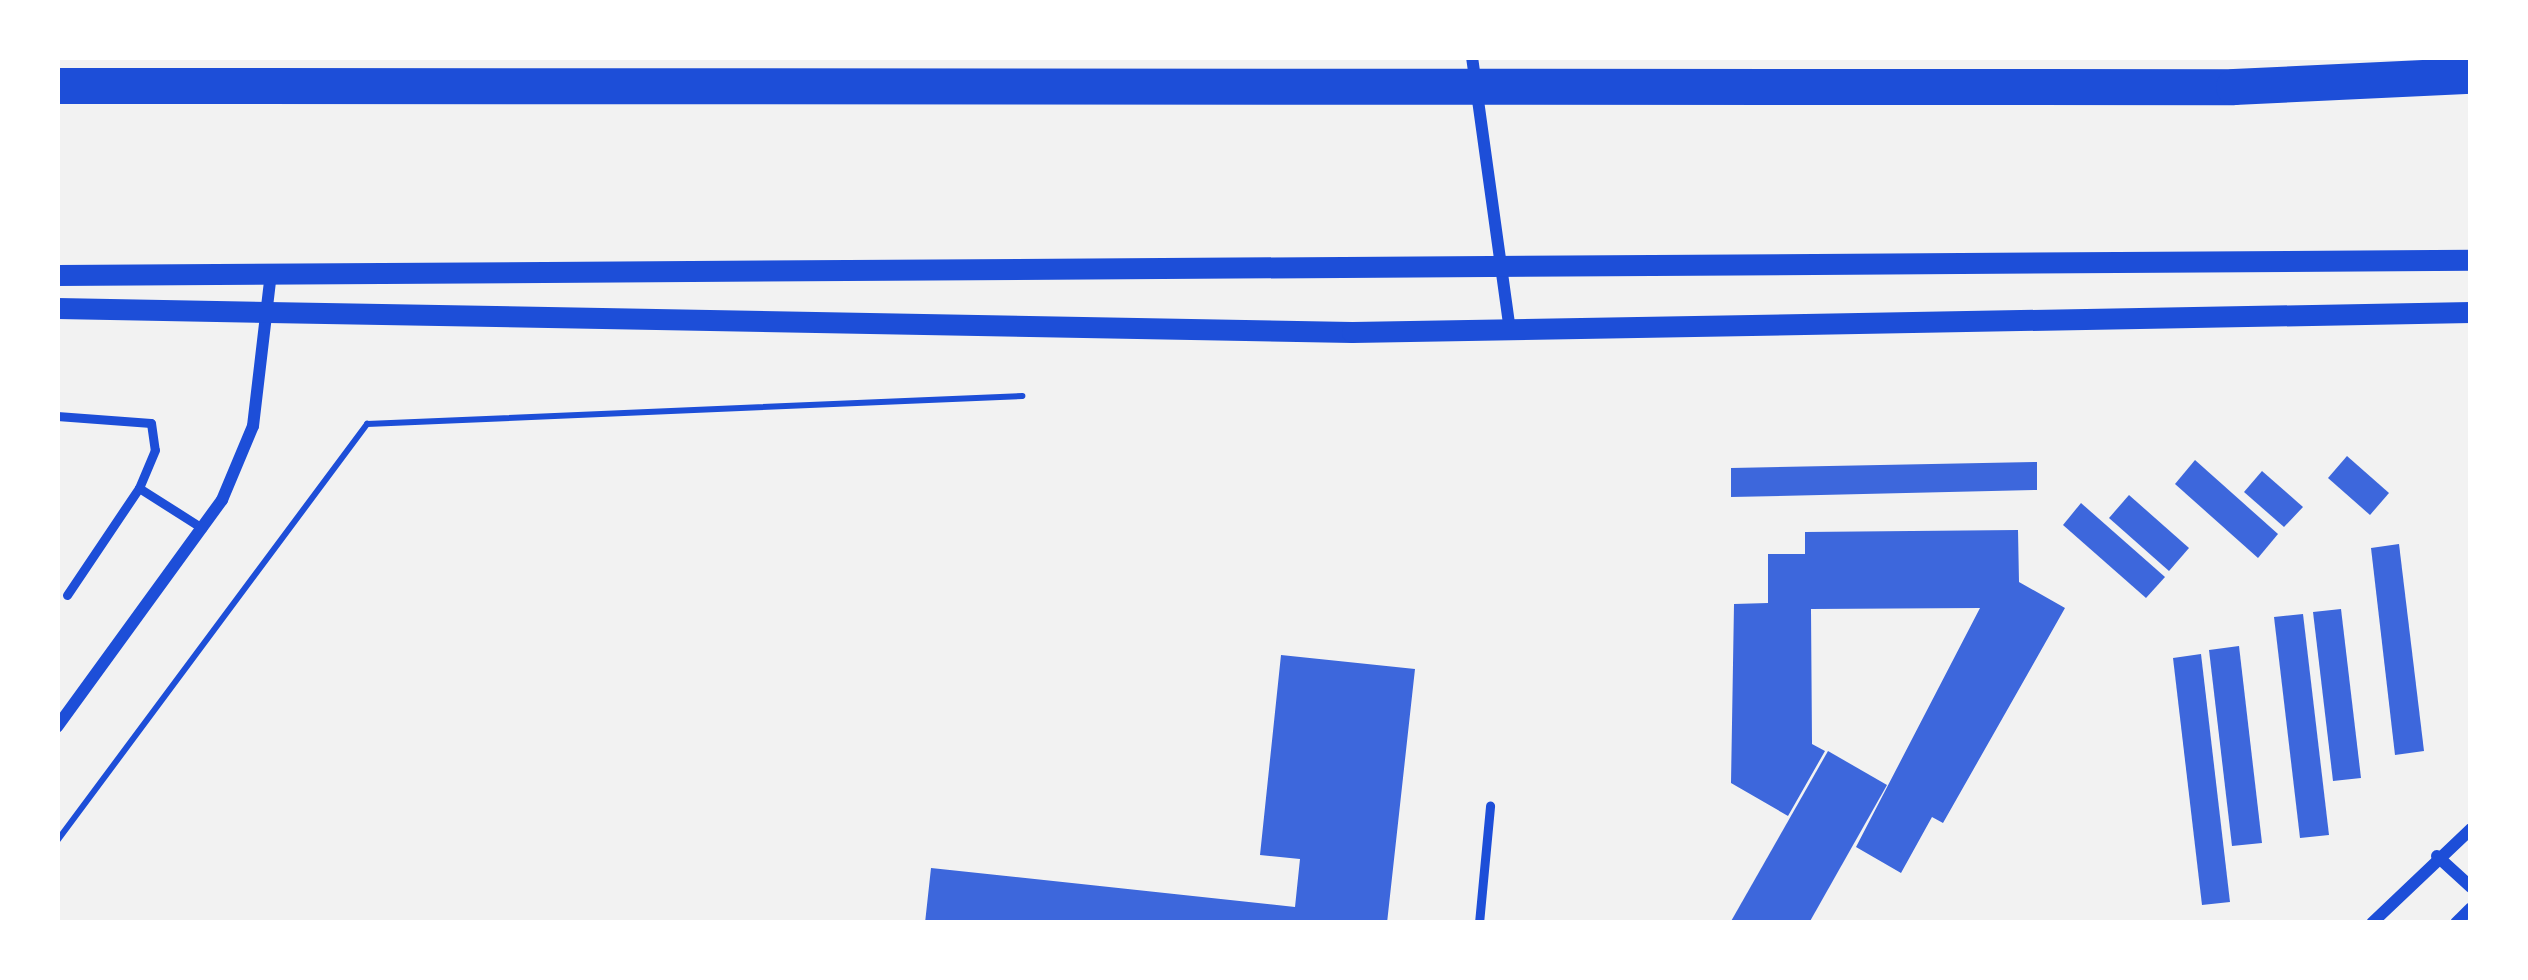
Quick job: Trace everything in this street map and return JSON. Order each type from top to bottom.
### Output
[{"type":"highway","points":[[58,86],[2234,87],[2471,76]]},
{"type":"street","points":[[1472,57],[1510,331]]},
{"type":"street","points":[[57,275],[2471,260]]},
{"type":"street","points":[[57,728],[202,529],[253,426],[271,273]]},
{"type":"street","points":[[57,308],[267,307],[1510,331],[2471,312]]},
{"type":"street","points":[[2372,923],[2438,856],[2471,830]]},
{"type":"street","points":[[2438,856],[2471,886]]},
{"type":"street","points":[[2456,923],[2471,908]]},
{"type":"lane","points":[[57,416],[151,423],[155,451],[140,488],[67,595]]},
{"type":"lane","points":[[140,488],[202,529]]},
{"type":"lane","points":[[1479,923],[1490,806]]},
{"type":"path","points":[[57,841],[368,424],[1022,397]]},
{"type":"building","points":[[2347,456],[2389,493],[2370,515],[2328,478]]},
{"type":"building","points":[[2195,460],[2278,534],[2258,558],[2175,484]]},
{"type":"building","points":[[2037,462],[2037,490],[1731,497],[1731,468]]},
{"type":"building","points":[[2262,471],[2303,507],[2284,527],[2244,492]]},
{"type":"building","points":[[2129,495],[2189,548],[2169,571],[2109,518]]},
{"type":"building","points":[[2081,503],[2165,577],[2146,598],[2063,525]]},
{"type":"building","points":[[2018,530],[2019,582],[2065,608],[1943,823],[1932,817],[1901,873],[1856,847],[1980,608],[1811,609],[1812,744],[1825,751],[1788,816],[1731,783],[1734,604],[1768,603],[1768,554],[1805,554],[1805,532]]},
{"type":"building","points":[[2399,544],[2424,751],[2395,755],[2371,548]]},
{"type":"building","points":[[2341,609],[2361,778],[2333,781],[2313,612]]},
{"type":"building","points":[[2303,614],[2329,835],[2300,838],[2274,617]]},
{"type":"building","points":[[2239,646],[2262,843],[2232,846],[2209,650]]},
{"type":"building","points":[[2201,654],[2230,902],[2202,905],[2173,658]]},
{"type":"building","points":[[1281,655],[1415,669],[1387,923],[925,923],[931,868],[1295,907],[1300,859],[1260,855]]},
{"type":"building","points":[[1828,751],[1887,785],[1809,923],[1730,923]]}]
